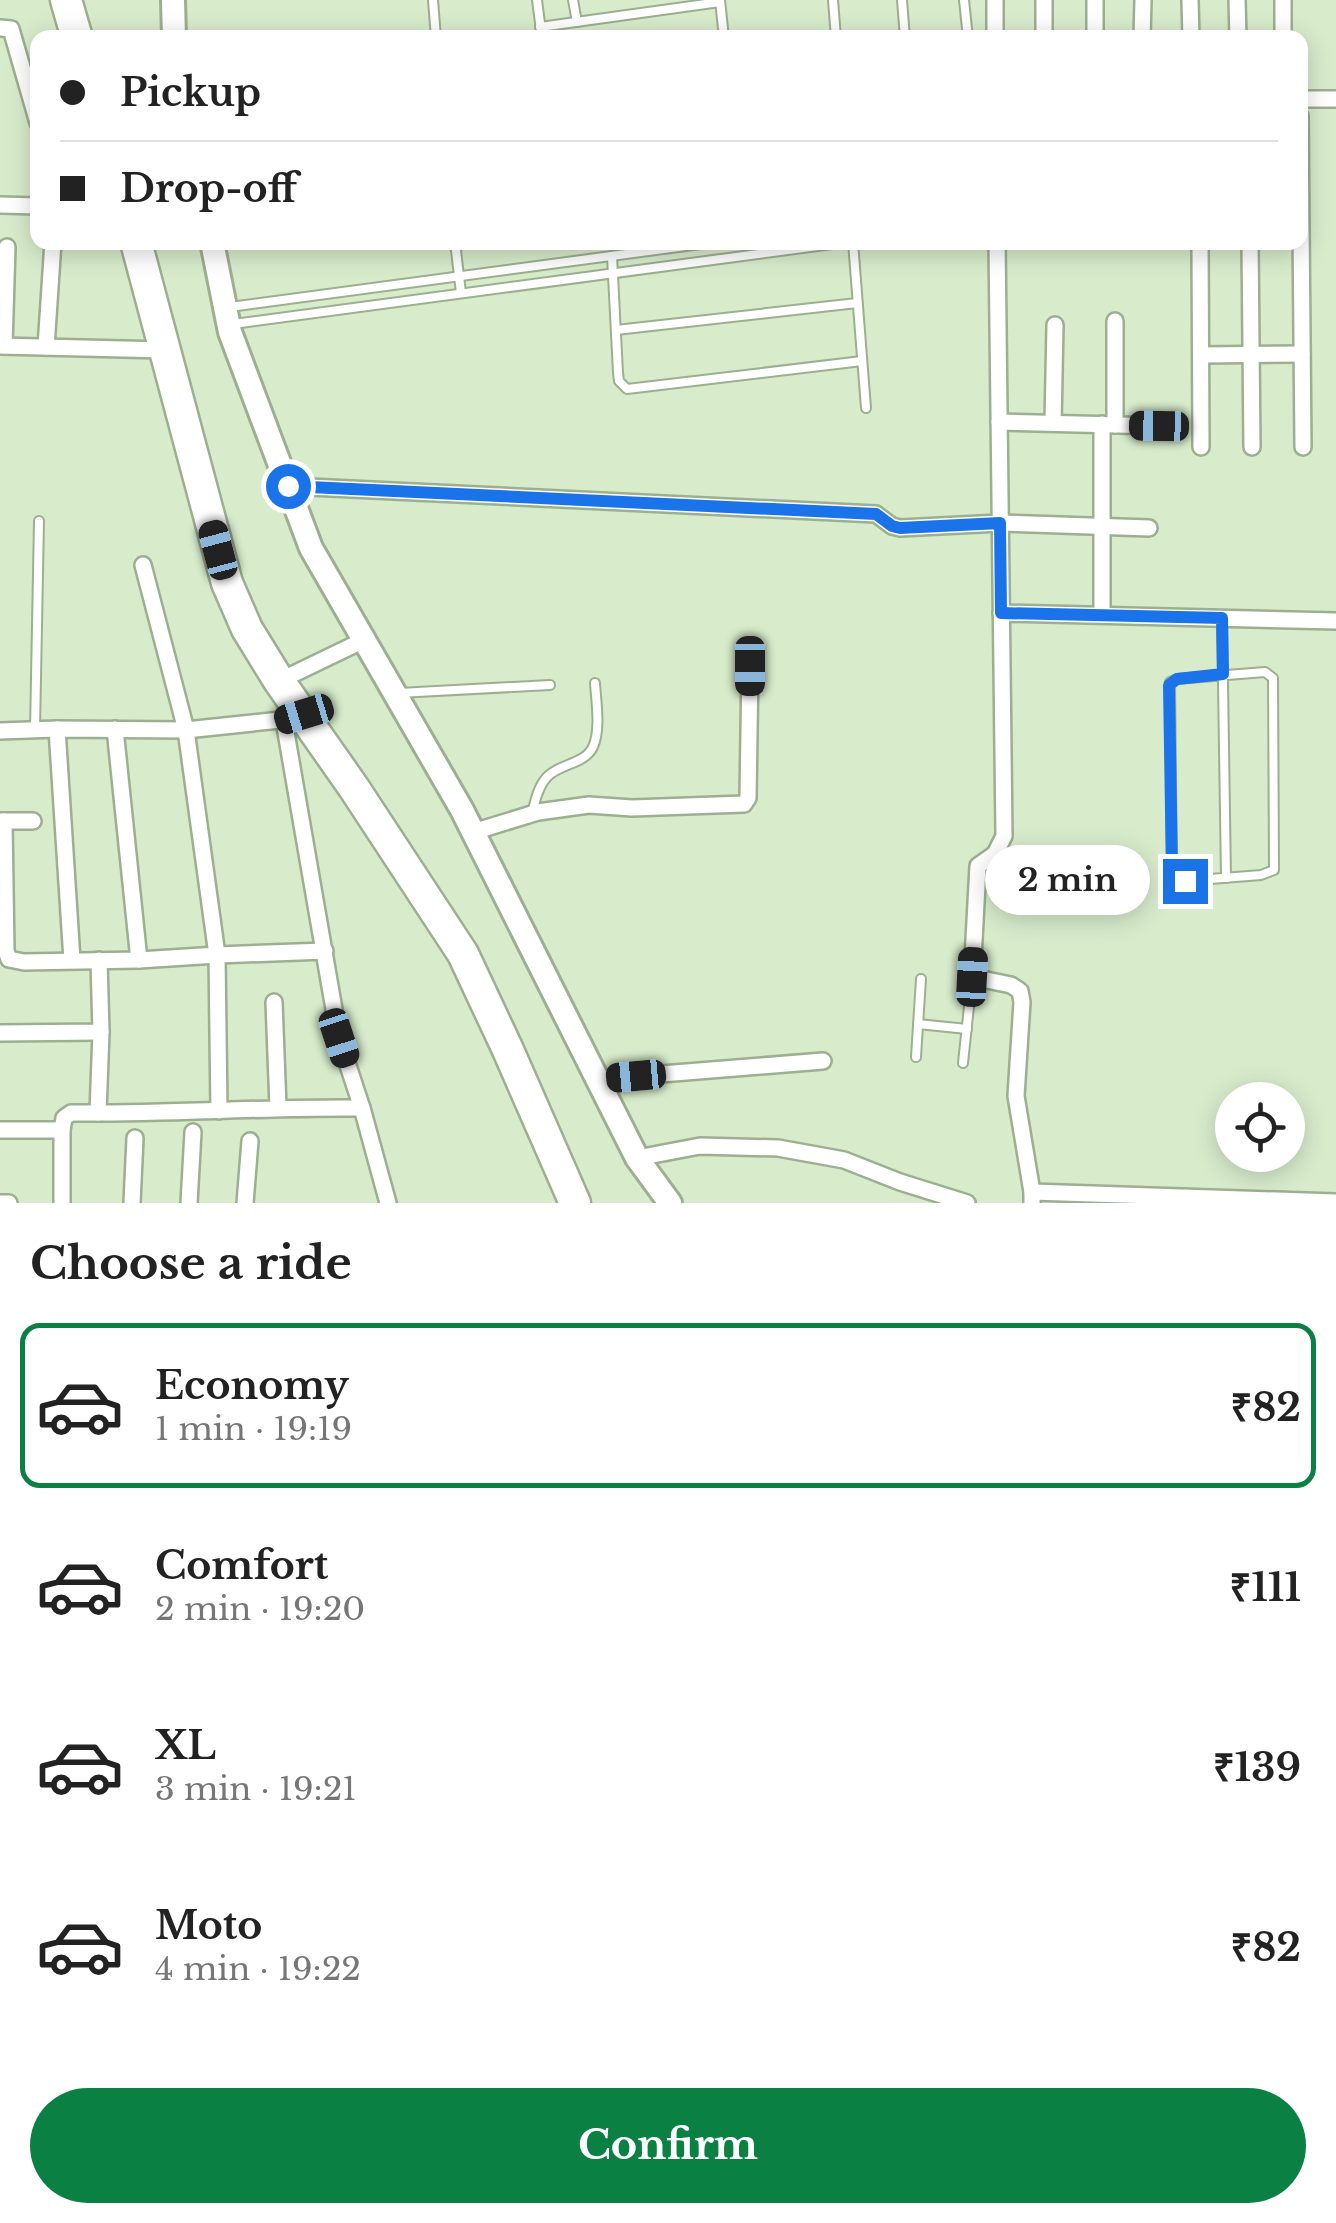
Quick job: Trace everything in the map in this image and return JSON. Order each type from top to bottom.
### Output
[{"type":"highway","points":[[66,0],[75,30]]},
{"type":"highway","points":[[138,250],[227,584],[247,629],[279,681],[294,718],[463,954],[575,1203]]},
{"type":"street","points":[[172,0],[174,30]]},
{"type":"street","points":[[995,0],[995,30]]},
{"type":"street","points":[[1044,0],[1044,30]]},
{"type":"street","points":[[1094,0],[1096,30]]},
{"type":"street","points":[[1142,30],[1143,0]]},
{"type":"street","points":[[1190,0],[1191,30]]},
{"type":"street","points":[[1237,0],[1238,30]]},
{"type":"street","points":[[1283,0],[1283,30]]},
{"type":"street","points":[[0,28],[11,28],[30,95]]},
{"type":"street","points":[[1308,99],[1336,99]]},
{"type":"street","points":[[0,205],[30,206]]},
{"type":"street","points":[[7,247],[2,346],[165,350]]},
{"type":"street","points":[[46,347],[52,250]]},
{"type":"street","points":[[214,250],[227,316],[311,548],[473,832],[637,1158],[670,1203]]},
{"type":"street","points":[[997,250],[1004,836],[995,854],[978,866],[972,977],[1011,985],[1020,991],[1016,1096],[1032,1198],[1331,1202]]},
{"type":"street","points":[[1200,250],[1201,448]]},
{"type":"street","points":[[1250,250],[1252,447]]},
{"type":"street","points":[[1301,250],[1303,447]]},
{"type":"street","points":[[1102,616],[1114,322]]},
{"type":"street","points":[[1053,423],[1056,325]]},
{"type":"street","points":[[1200,356],[1302,354]]},
{"type":"street","points":[[999,422],[1159,426]]},
{"type":"street","points":[[288,486],[876,514],[900,528],[1000,523],[1149,528]]},
{"type":"street","points":[[143,565],[186,730],[217,955],[219,1110]]},
{"type":"street","points":[[1001,613],[1336,621]]},
{"type":"street","points":[[279,681],[364,640]]},
{"type":"street","points":[[473,832],[532,814],[589,805],[632,808],[748,802],[750,666]]},
{"type":"street","points":[[0,731],[186,730],[294,718],[339,1038],[388,1203]]},
{"type":"street","points":[[57,729],[72,960]]},
{"type":"street","points":[[115,729],[139,960]]},
{"type":"street","points":[[32,820],[2,821],[9,959],[139,960],[325,951]]},
{"type":"street","points":[[98,1114],[99,960]]},
{"type":"street","points":[[274,1002],[278,1107]]},
{"type":"street","points":[[0,1033],[101,1032]]},
{"type":"street","points":[[599,1079],[823,1062]]},
{"type":"street","points":[[62,1203],[62,1130],[68,1114],[362,1108]]},
{"type":"street","points":[[0,1130],[62,1130]]},
{"type":"street","points":[[189,1203],[194,1132]]},
{"type":"street","points":[[132,1203],[136,1138]]},
{"type":"street","points":[[245,1203],[250,1140]]},
{"type":"street","points":[[637,1158],[700,1146],[778,1148],[844,1160],[967,1203]]},
{"type":"street","points":[[0,1203],[8,1203]]},
{"type":"lane","points":[[433,0],[435,30]]},
{"type":"lane","points":[[537,0],[541,30]]},
{"type":"lane","points":[[573,0],[577,22]]},
{"type":"lane","points":[[833,0],[835,30]]},
{"type":"lane","points":[[902,0],[904,30]]},
{"type":"lane","points":[[964,0],[967,30]]},
{"type":"lane","points":[[540,27],[720,1],[723,30]]},
{"type":"lane","points":[[456,250],[461,292]]},
{"type":"lane","points":[[227,316],[458,277],[657,250]]},
{"type":"lane","points":[[227,316],[461,292],[787,250]]},
{"type":"lane","points":[[851,250],[866,408]]},
{"type":"lane","points":[[612,256],[619,381],[627,390],[862,361]]},
{"type":"lane","points":[[616,330],[858,303]]},
{"type":"lane","points":[[35,730],[39,521]]},
{"type":"lane","points":[[1222,618],[1226,878]]},
{"type":"lane","points":[[1264,672],[1274,678],[1276,866],[1270,874],[1226,878],[1185,881],[1172,873],[1169,685],[1177,679],[1264,672]]},
{"type":"lane","points":[[532,814],[547,777],[556,769],[577,762],[593,748],[595,683]]},
{"type":"lane","points":[[395,693],[550,685]]},
{"type":"lane","points":[[963,1063],[972,977]]},
{"type":"lane","points":[[916,1057],[920,979]]},
{"type":"lane","points":[[918,1024],[966,1029]]},
{"type":"route","points":[[288,486],[876,514],[900,528],[1000,523],[1001,613],[1222,618],[1223,674],[1177,679],[1169,685],[1172,873],[1185,881]]}]
